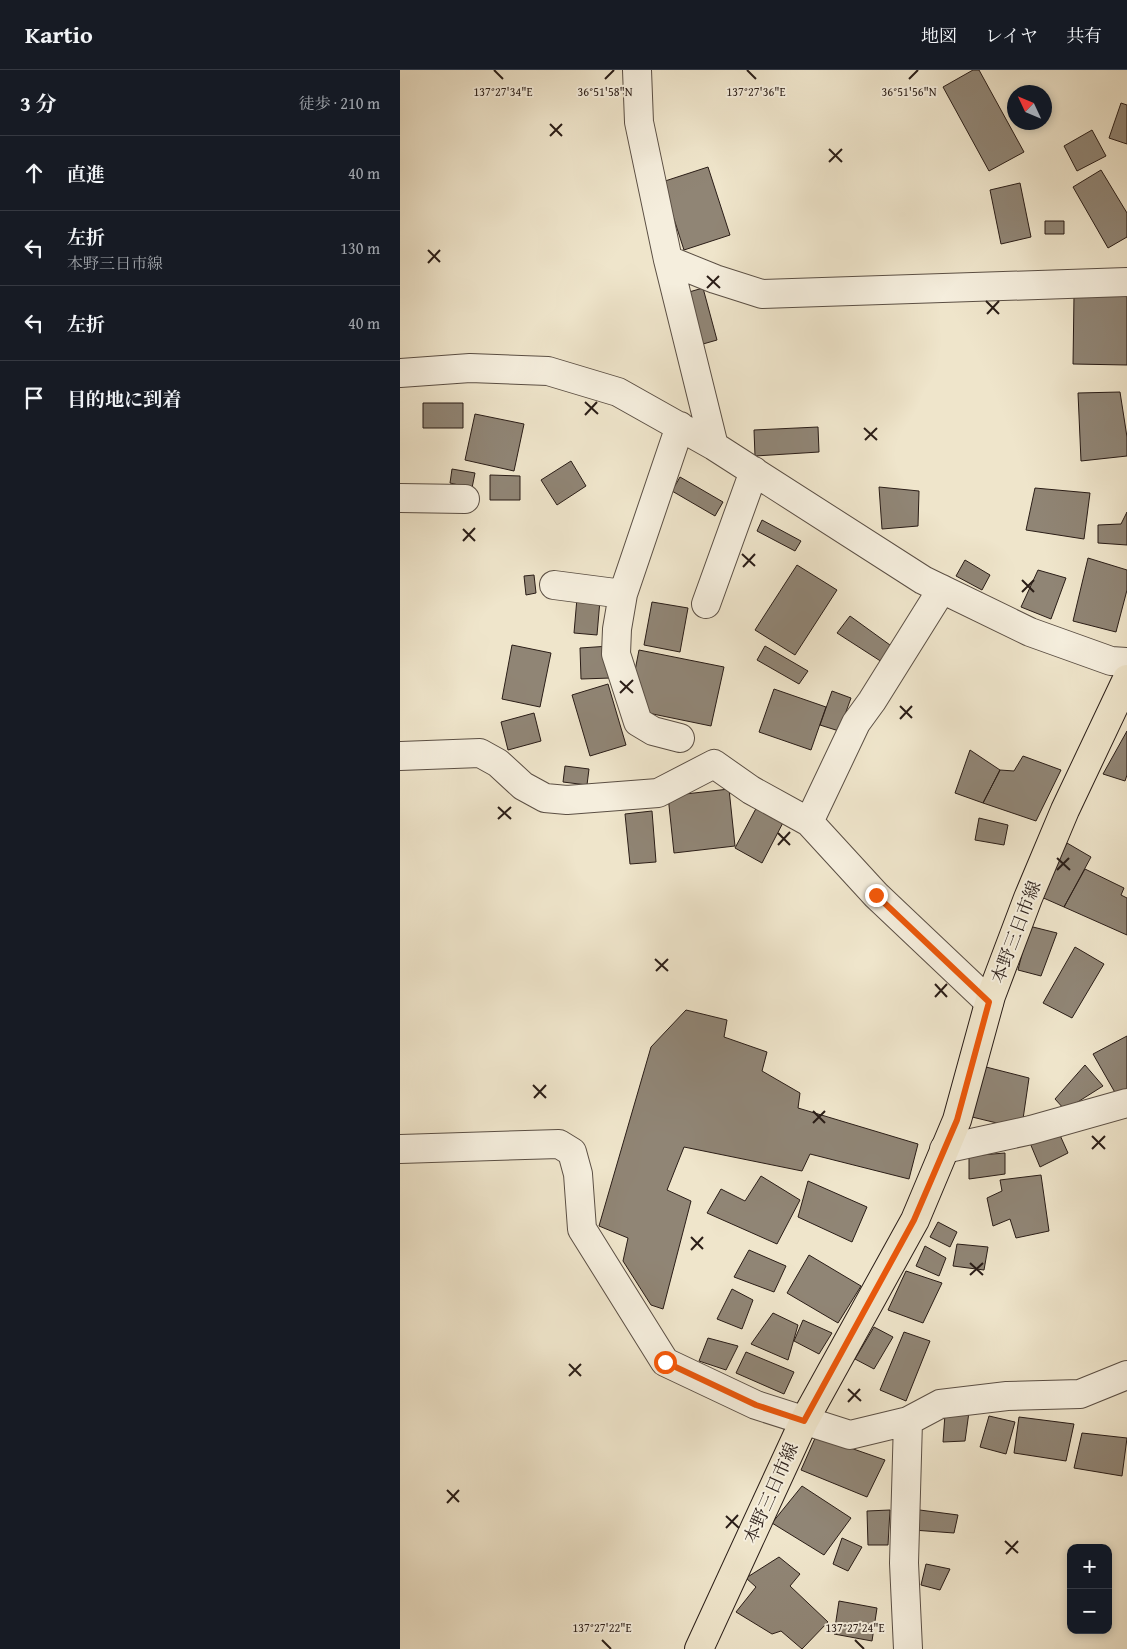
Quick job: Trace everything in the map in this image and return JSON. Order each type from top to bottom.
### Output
[{"type":"main road","name":"本野三日市線","points":[[699,1649],[804,1421],[914,1220],[957,1120],[989,1002],[1028,898],[1065,810],[1127,679]]},
{"type":"street","points":[[637,70],[639,122],[668,260],[714,446]]},
{"type":"street","points":[[668,260],[716,279],[762,294],[1127,282]]},
{"type":"street","points":[[400,372],[470,368],[548,371],[618,392],[714,446],[923,580],[1030,632],[1111,661],[1127,662]]},
{"type":"street","points":[[680,426],[623,594],[617,629],[616,654],[638,722],[653,730],[680,738]]},
{"type":"street","points":[[706,604],[754,471]]},
{"type":"street","points":[[400,498],[465,499]]},
{"type":"street","points":[[554,585],[623,594]]},
{"type":"street","points":[[809,822],[856,723],[872,701],[942,589]]},
{"type":"street","points":[[400,756],[480,753],[498,763],[524,786],[545,798],[566,800],[658,793],[714,764],[751,790],[809,822],[876,895],[989,1002]]},
{"type":"street","points":[[944,1149],[1031,1130],[1127,1103]]},
{"type":"street","points":[[400,1149],[558,1144],[572,1152],[578,1174],[582,1230],[665,1362],[756,1405],[804,1421],[850,1435],[908,1421],[940,1404],[1007,1396],[1080,1394],[1127,1375]]},
{"type":"street","points":[[908,1421],[904,1563],[908,1649]]},
{"type":"building","points":[[973,70],[979,70],[1007,121],[1007,130],[1012,130],[1024,152],[989,171],[943,87]]},
{"type":"building","points":[[1121,103],[1127,105],[1127,144],[1109,138]]},
{"type":"building","points":[[1092,130],[1106,156],[1077,171],[1064,146]]},
{"type":"building","points":[[708,167],[730,235],[684,250],[662,182]]},
{"type":"building","points":[[1101,170],[1127,213],[1127,237],[1108,248],[1073,187]]},
{"type":"building","points":[[1020,183],[1031,237],[1001,244],[990,190]]},
{"type":"building","points":[[1045,221],[1064,221],[1064,234],[1045,234]]},
{"type":"building","points":[[703,288],[717,340],[703,344],[689,292]]},
{"type":"building","points":[[1074,296],[1127,296],[1127,365],[1073,364]]},
{"type":"building","points":[[1120,392],[1127,437],[1127,456],[1081,461],[1078,393]]},
{"type":"building","points":[[423,403],[463,403],[463,428],[423,428]]},
{"type":"building","points":[[475,414],[524,424],[514,471],[465,460]]},
{"type":"building","points":[[818,427],[819,452],[755,456],[754,430]]},
{"type":"building","points":[[571,461],[586,486],[557,505],[541,480]]},
{"type":"building","points":[[452,469],[475,473],[472,488],[450,483]]},
{"type":"building","points":[[490,475],[520,476],[520,500],[490,500]]},
{"type":"building","points":[[680,477],[723,502],[715,516],[672,491]]},
{"type":"building","points":[[879,487],[919,491],[918,526],[882,529]]},
{"type":"building","points":[[1035,488],[1090,493],[1084,539],[1026,530]]},
{"type":"building","points":[[1127,512],[1127,545],[1098,543],[1098,525],[1121,524]]},
{"type":"building","points":[[762,520],[801,541],[795,551],[757,531]]},
{"type":"building","points":[[1088,558],[1127,570],[1127,590],[1116,632],[1073,621]]},
{"type":"building","points":[[965,560],[990,575],[982,590],[956,576]]},
{"type":"building","points":[[797,565],[837,590],[795,655],[755,630]]},
{"type":"building","points":[[1038,570],[1066,578],[1051,619],[1021,607]]},
{"type":"building","points":[[534,575],[536,593],[526,595],[524,576]]},
{"type":"building","points":[[577,598],[600,600],[597,635],[574,633]]},
{"type":"building","points":[[652,602],[688,608],[680,652],[644,645]]},
{"type":"building","points":[[850,616],[890,645],[882,662],[837,633]]},
{"type":"building","points":[[512,645],[551,653],[540,707],[502,699]]},
{"type":"building","points":[[610,646],[611,678],[581,679],[580,648]]},
{"type":"building","points":[[765,646],[808,671],[799,684],[757,660]]},
{"type":"building","points":[[639,650],[724,667],[711,726],[648,713],[633,681]]},
{"type":"building","points":[[608,684],[626,745],[590,756],[572,695]]},
{"type":"building","points":[[774,689],[826,707],[811,750],[759,732]]},
{"type":"building","points":[[832,691],[851,698],[839,731],[820,725]]},
{"type":"building","points":[[534,713],[541,741],[508,750],[501,722]]},
{"type":"building","points":[[1127,731],[1127,775],[1125,781],[1103,774]]},
{"type":"building","points":[[970,750],[1000,770],[983,803],[955,793]]},
{"type":"building","points":[[1023,756],[1061,770],[1036,821],[983,803],[1000,770],[1014,771]]},
{"type":"building","points":[[565,766],[589,769],[587,785],[563,782]]},
{"type":"building","points":[[729,789],[735,846],[674,853],[668,796]]},
{"type":"building","points":[[760,801],[787,815],[762,863],[735,848]]},
{"type":"building","points":[[652,811],[656,862],[630,864],[625,814]]},
{"type":"building","points":[[979,818],[1008,825],[1004,845],[975,840]]},
{"type":"building","points":[[1067,843],[1091,857],[1064,907],[1039,896]]},
{"type":"building","points":[[1085,869],[1124,888],[1121,895],[1127,898],[1127,935],[1064,907]]},
{"type":"building","points":[[1029,926],[1057,933],[1041,976],[1018,970]]},
{"type":"building","points":[[1075,947],[1104,964],[1072,1018],[1043,1003]]},
{"type":"building","points":[[686,1010],[727,1020],[724,1037],[767,1052],[762,1071],[800,1093],[798,1108],[918,1144],[909,1179],[810,1154],[802,1171],[684,1147],[667,1190],[691,1201],[663,1309],[651,1305],[623,1261],[628,1238],[599,1226],[651,1047]]},
{"type":"building","points":[[1127,1036],[1127,1089],[1117,1096],[1093,1054]]},
{"type":"building","points":[[1085,1065],[1103,1086],[1065,1110],[1055,1099]]},
{"type":"building","points":[[986,1067],[1029,1078],[1023,1119],[1001,1124],[968,1116]]},
{"type":"building","points":[[1059,1133],[1068,1153],[1040,1167],[1030,1143]]},
{"type":"building","points":[[1005,1153],[1005,1174],[969,1179],[969,1156]]},
{"type":"building","points":[[1041,1175],[1049,1231],[1016,1238],[1010,1219],[993,1226],[987,1198],[1002,1191],[1000,1180]]},
{"type":"building","points":[[761,1176],[800,1200],[777,1244],[707,1213],[721,1189],[745,1201]]},
{"type":"building","points":[[808,1181],[867,1207],[852,1242],[798,1217]]},
{"type":"building","points":[[938,1222],[957,1232],[950,1247],[930,1237]]},
{"type":"building","points":[[957,1244],[988,1247],[984,1270],[953,1266]]},
{"type":"building","points":[[925,1246],[946,1258],[939,1276],[916,1266]]},
{"type":"building","points":[[749,1250],[786,1266],[774,1292],[734,1277]]},
{"type":"building","points":[[809,1255],[861,1286],[838,1323],[787,1293]]},
{"type":"building","points":[[906,1271],[942,1283],[923,1323],[888,1310]]},
{"type":"building","points":[[732,1289],[753,1300],[742,1329],[717,1319]]},
{"type":"building","points":[[773,1313],[798,1325],[788,1360],[751,1344]]},
{"type":"building","points":[[803,1320],[832,1333],[819,1354],[794,1341]]},
{"type":"building","points":[[874,1327],[893,1337],[874,1369],[855,1359]]},
{"type":"building","points":[[904,1332],[930,1341],[906,1401],[880,1390]]},
{"type":"building","points":[[708,1338],[738,1346],[726,1370],[699,1361]]},
{"type":"building","points":[[746,1352],[794,1372],[784,1394],[736,1373]]},
{"type":"building","points":[[969,1412],[965,1441],[943,1442],[945,1414]]},
{"type":"building","points":[[989,1416],[1015,1422],[1006,1454],[980,1447]]},
{"type":"building","points":[[1019,1417],[1074,1424],[1066,1461],[1014,1453]]},
{"type":"building","points":[[1082,1433],[1127,1438],[1122,1476],[1074,1468]]},
{"type":"building","points":[[816,1436],[885,1460],[867,1497],[801,1470]]},
{"type":"building","points":[[802,1486],[851,1518],[824,1555],[772,1523]]},
{"type":"building","points":[[912,1509],[958,1515],[954,1533],[913,1530]]},
{"type":"building","points":[[890,1510],[888,1545],[868,1545],[867,1511]]},
{"type":"building","points":[[842,1538],[862,1547],[848,1571],[833,1564]]},
{"type":"building","points":[[779,1557],[800,1574],[790,1586],[828,1622],[802,1649],[781,1631],[772,1634],[736,1612],[756,1587],[746,1578]]},
{"type":"building","points":[[926,1564],[950,1569],[940,1590],[921,1585]]},
{"type":"building","points":[[839,1601],[877,1608],[872,1641],[834,1634]]},
{"type":"route","points":[[665,1362],[756,1405],[804,1421],[914,1220],[957,1120],[989,1002],[876,895]]}]
